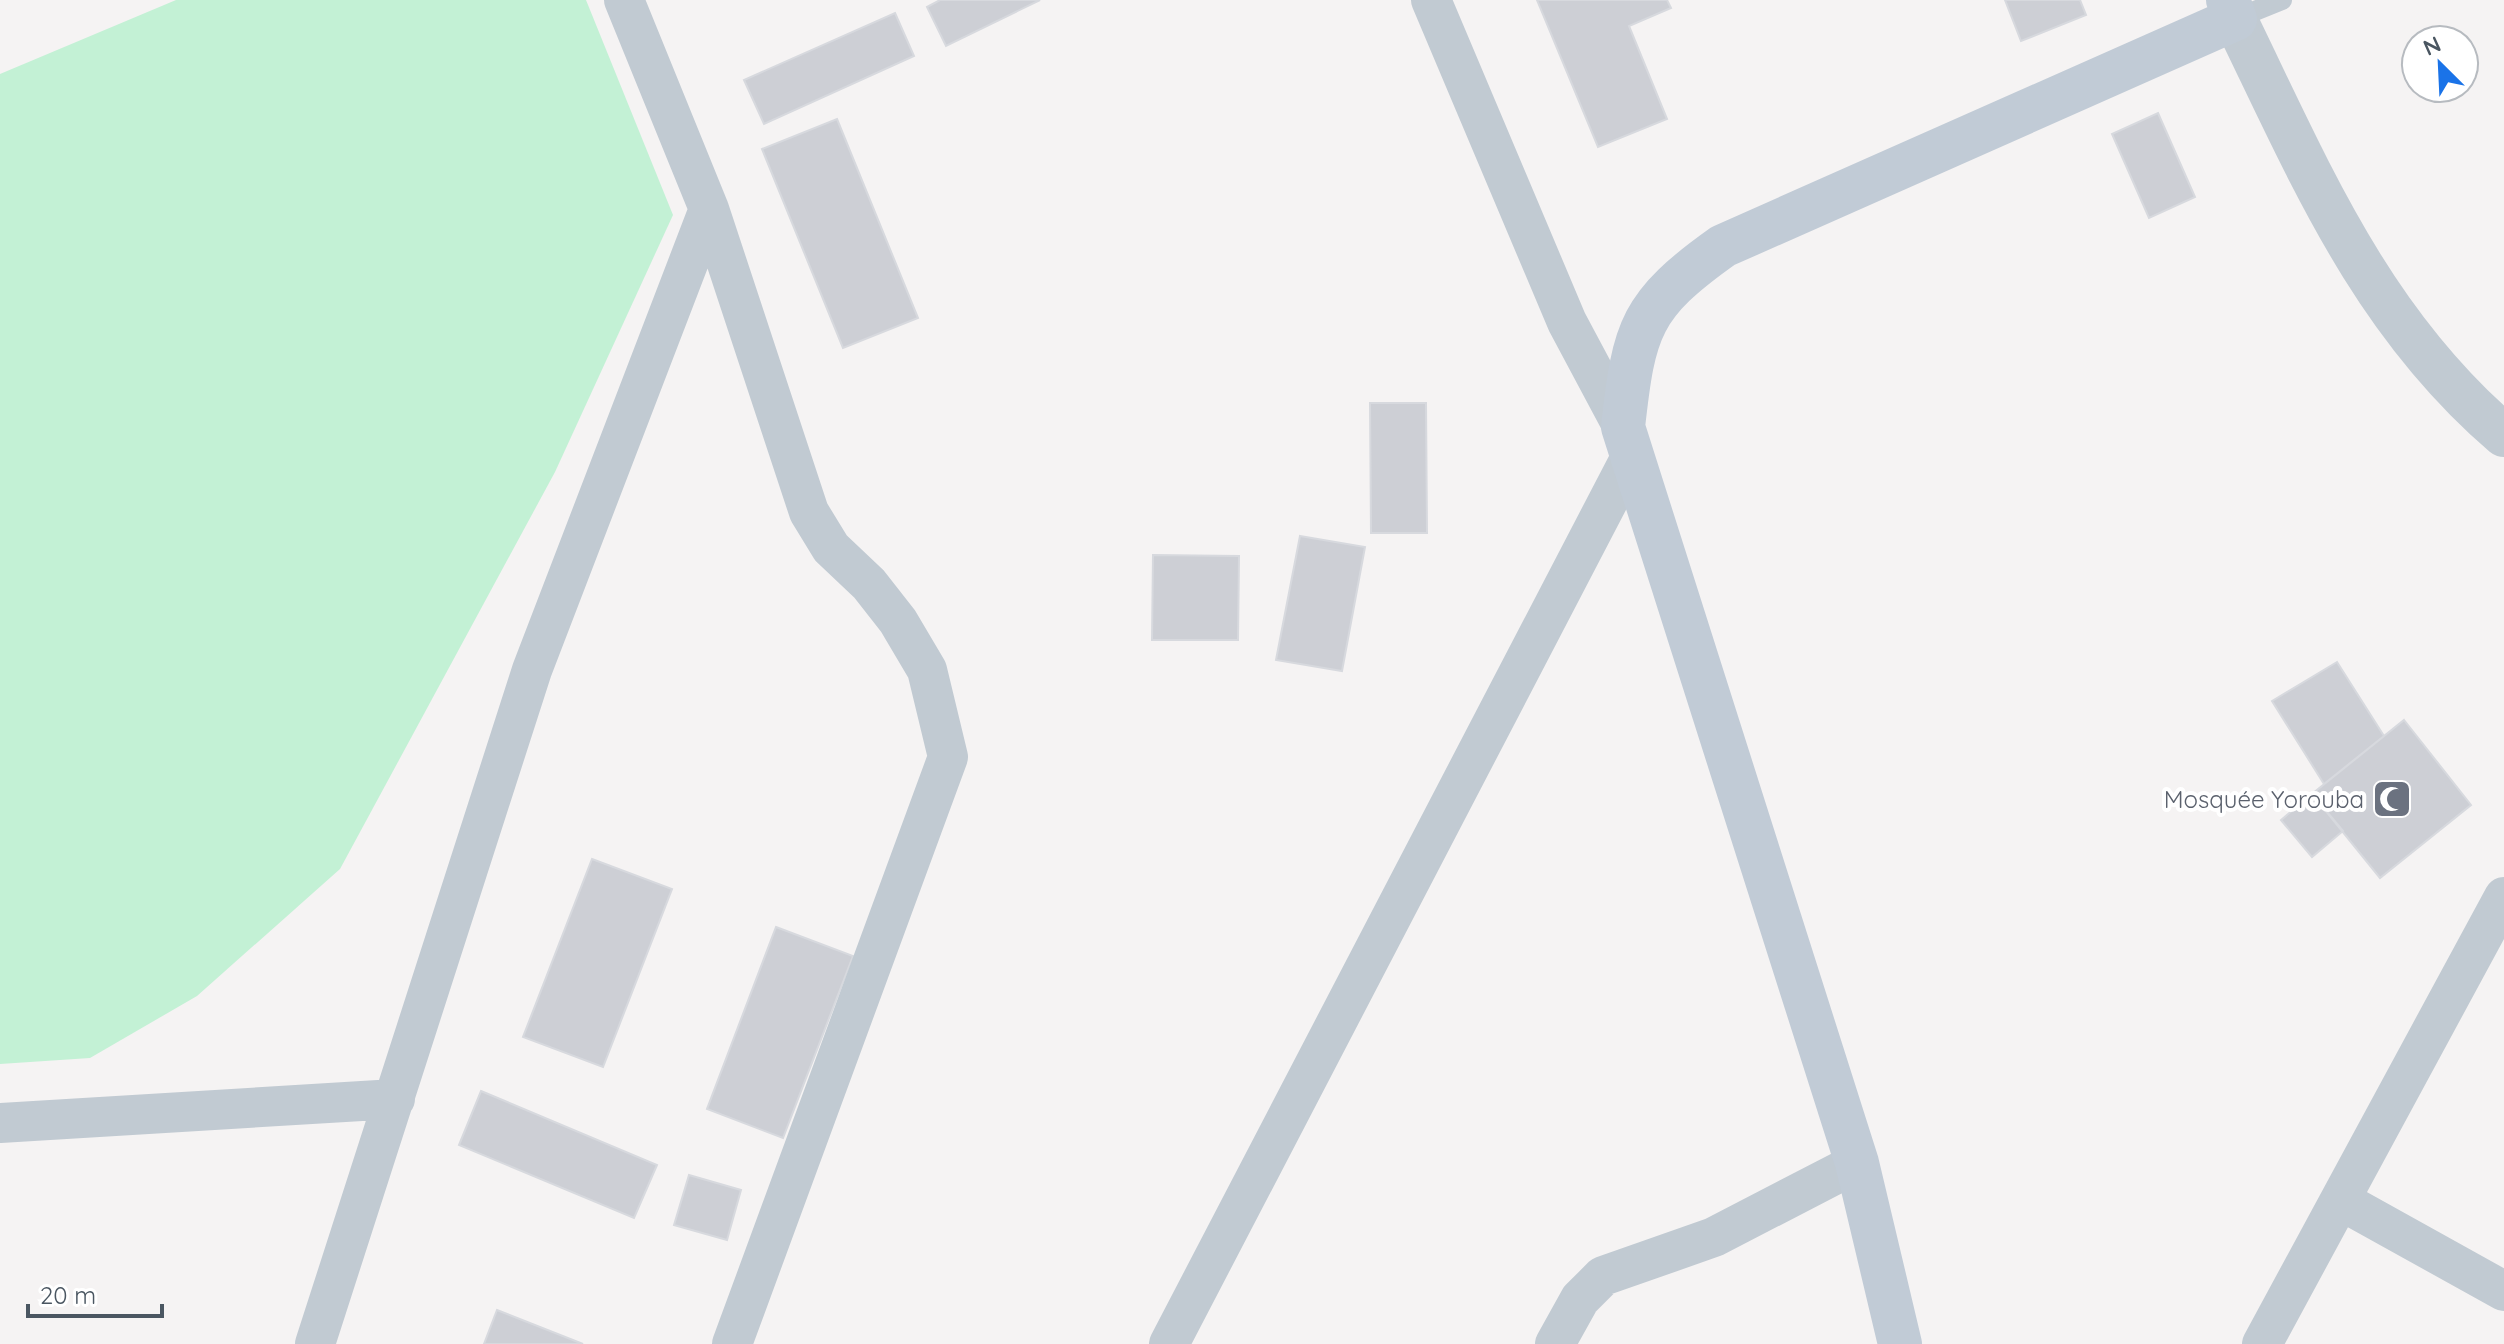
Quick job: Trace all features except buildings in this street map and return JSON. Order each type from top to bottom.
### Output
[{"type":"main road","points":[[1900,1344],[1857,1163],[1627,442],[1630,365],[1646,318],[1675,281],[1723,246],[2232,9]]},
{"type":"street","points":[[624,0],[709,209],[809,512],[831,548],[869,584],[898,621],[927,670],[948,757],[732,1344]]},
{"type":"street","points":[[1169,1344],[1627,442],[1567,322],[1431,0]]},
{"type":"street","points":[[2232,9],[2335,226],[2388,310],[2477,411],[2504,435]]},
{"type":"street","points":[[315,1344],[532,670],[709,209]]},
{"type":"street","points":[[2262,1344],[2504,897]]},
{"type":"street","points":[[0,1123],[395,1099]]},
{"type":"street","points":[[1555,1344],[1580,1299],[1603,1276],[1714,1237],[1857,1163]]},
{"type":"street","points":[[2340,1200],[2504,1291]]},
{"type":"lane","points":[[2232,9],[2282,0]]},
{"type":"green space","points":[[176,0],[586,0],[673,215],[555,472],[340,869],[197,996],[90,1058],[0,1064],[0,74]]},
{"type":"place","name":"Mosquée Yorouba","points":[[2392,799]]}]
